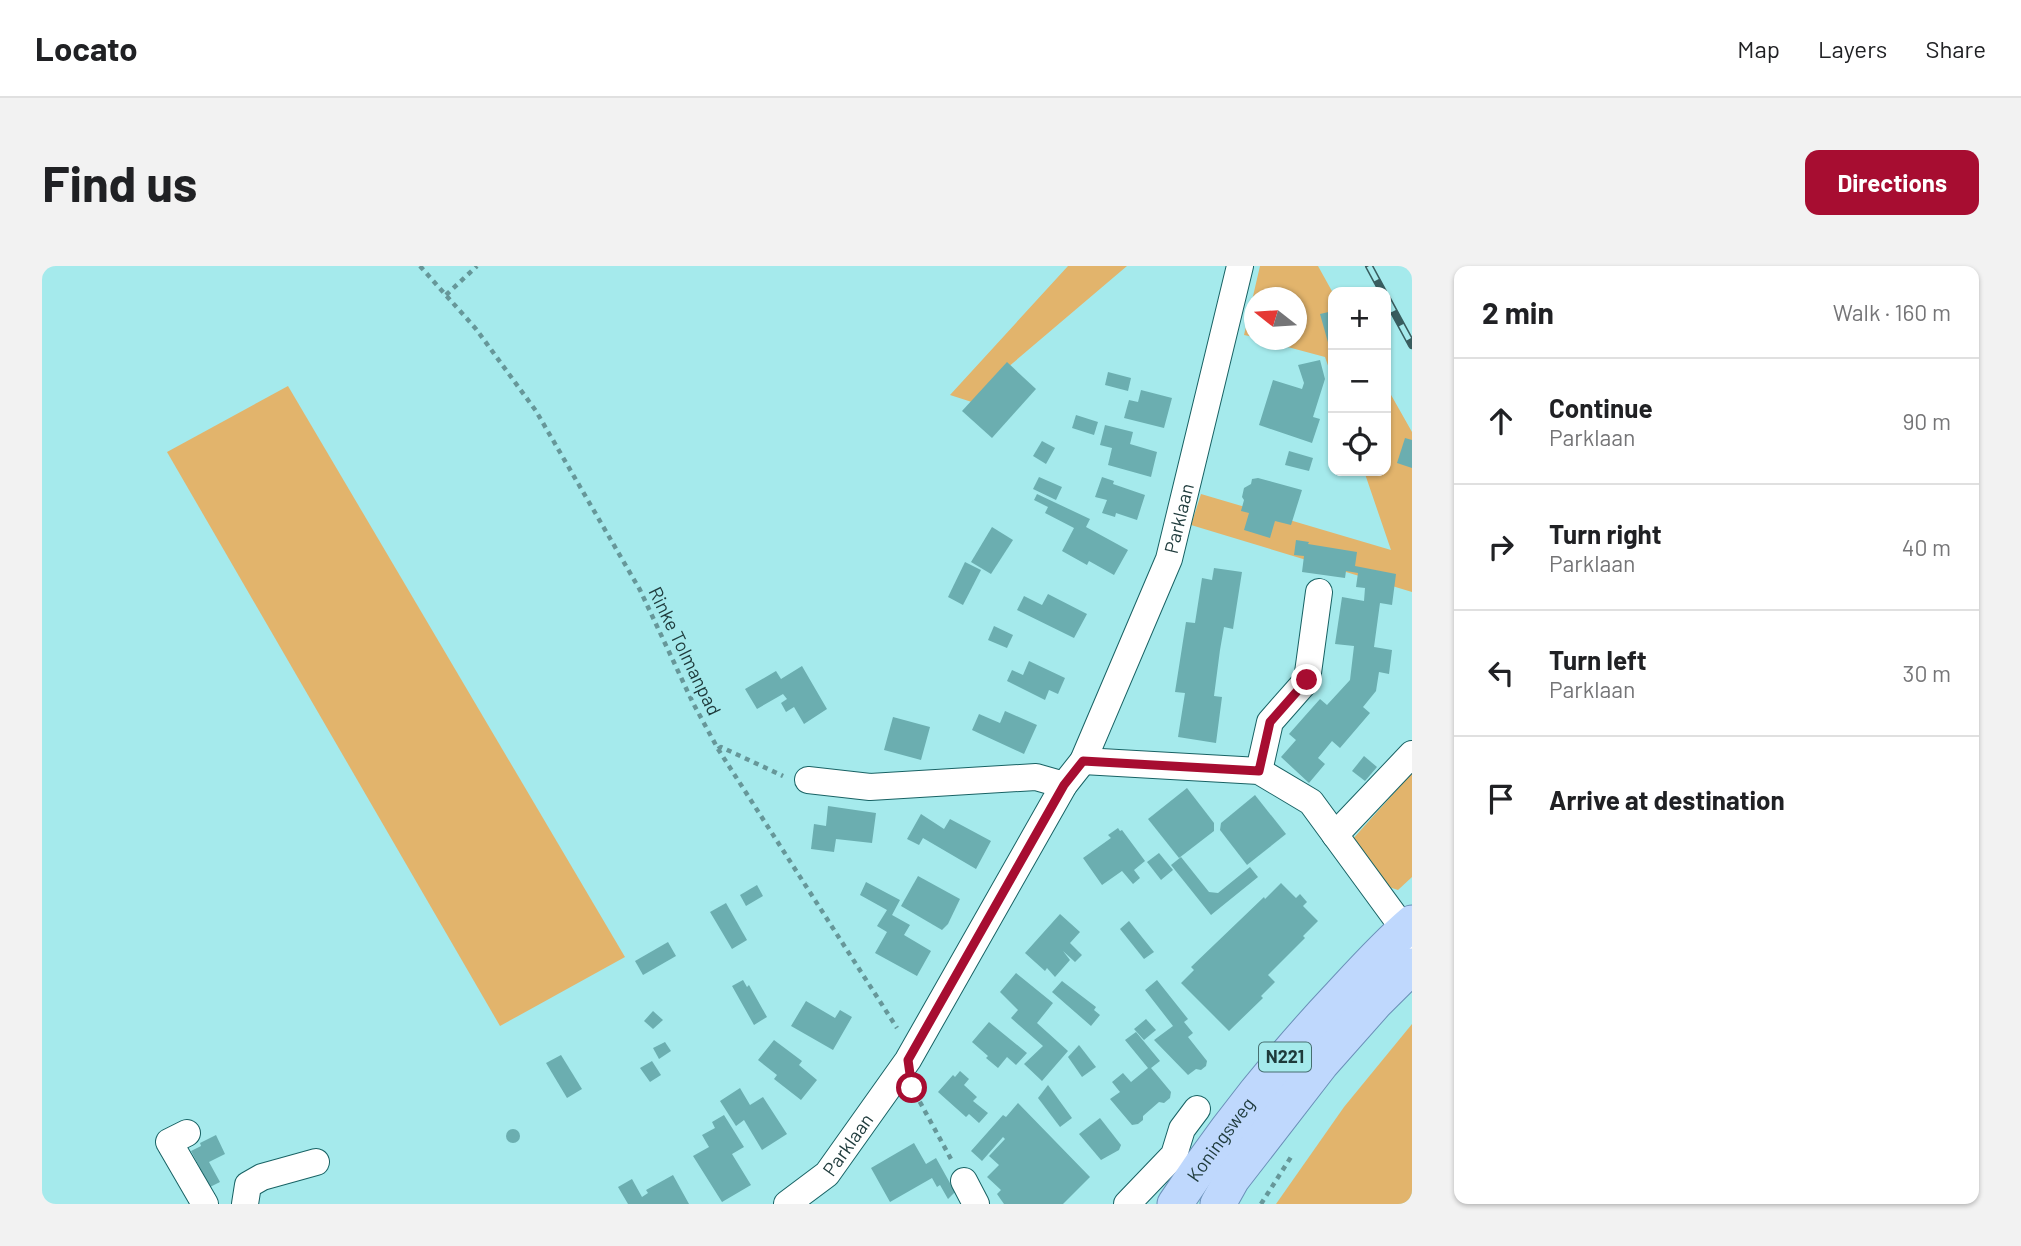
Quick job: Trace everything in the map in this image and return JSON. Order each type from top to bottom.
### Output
[{"type":"main road","name":"Koningsweg","points":[[1175,1204],[1232,1121],[1298,1041],[1409,931]]},
{"type":"main road","name":"Koningsweg","points":[[1218,1204],[1232,1179],[1321,1064],[1375,1003],[1412,967]]},
{"type":"street","name":"Parklaan","points":[[787,1204],[827,1174],[908,1060],[1064,785],[1083,761],[1169,559],[1240,266]]},
{"type":"street","points":[[1259,771],[1270,722],[1307,680],[1319,592]]},
{"type":"street","points":[[1335,835],[1412,754]]},
{"type":"street","points":[[1083,761],[1259,771],[1311,802],[1409,931]]},
{"type":"street","points":[[808,780],[870,787],[1036,776],[1064,785]]},
{"type":"street","points":[[1127,1204],[1174,1155],[1182,1129],[1197,1109]]},
{"type":"street","points":[[187,1133],[169,1142],[201,1200]]},
{"type":"street","points":[[245,1204],[248,1185],[262,1177],[316,1162]]},
{"type":"path","name":"Rinke Tolmanpad","points":[[419,266],[507,370],[564,456],[640,590],[693,703],[718,749],[904,1041],[912,1088],[970,1193]]},
{"type":"path","points":[[446,295],[477,266]]},
{"type":"path","points":[[718,749],[721,747],[785,777],[808,780]]},
{"type":"shaded area","points":[[1068,266],[1127,266],[1007,368],[978,404],[950,395]]},
{"type":"shaded area","points":[[1260,266],[1318,266],[1330,287],[1328,366],[1325,357],[1299,350],[1307,350],[1307,287],[1255,287]]},
{"type":"shaded area","points":[[288,386],[625,957],[500,1026],[167,452]]},
{"type":"shaded area","points":[[1391,395],[1412,432],[1412,592],[1191,525],[1201,494],[1391,550],[1366,476],[1391,476]]},
{"type":"shaded area","points":[[1412,773],[1412,877],[1398,890],[1386,886],[1351,841]]},
{"type":"shaded area","points":[[1412,1024],[1412,1204],[1276,1204],[1344,1107]]},
{"type":"building","points":[[1328,312],[1328,342],[1320,314]]},
{"type":"building","points":[[1320,360],[1325,379],[1313,417],[1320,419],[1312,443],[1259,425],[1273,380],[1302,389],[1304,383],[1298,365]]},
{"type":"building","points":[[1007,362],[1036,389],[992,438],[962,411]]},
{"type":"building","points":[[1108,372],[1131,378],[1128,391],[1105,385]]},
{"type":"building","points":[[1141,390],[1172,398],[1164,428],[1124,418],[1129,400],[1138,402]]},
{"type":"building","points":[[1076,415],[1098,422],[1094,435],[1072,428]]},
{"type":"building","points":[[1105,425],[1133,432],[1130,444],[1157,452],[1151,477],[1108,465],[1112,448],[1100,445]]},
{"type":"building","points":[[1405,438],[1412,440],[1412,468],[1397,463]]},
{"type":"building","points":[[1042,441],[1055,448],[1046,464],[1033,456]]},
{"type":"building","points":[[1289,451],[1313,458],[1309,471],[1285,465]]},
{"type":"building","points":[[1039,477],[1062,487],[1056,500],[1033,489]]},
{"type":"building","points":[[1102,477],[1114,481],[1113,484],[1145,495],[1137,520],[1116,513],[1115,517],[1102,513],[1107,500],[1095,497]]},
{"type":"building","points":[[1258,478],[1302,490],[1291,525],[1275,521],[1270,538],[1244,530],[1249,513],[1241,511],[1244,488],[1251,484],[1252,479]]},
{"type":"building","points":[[1037,494],[1090,519],[1086,527],[1128,550],[1114,575],[1089,561],[1087,565],[1062,551],[1074,528],[1045,513],[1048,507],[1034,500]]},
{"type":"building","points":[[992,527],[1013,540],[991,574],[971,562]]},
{"type":"building","points":[[1296,540],[1357,552],[1355,566],[1396,574],[1392,605],[1380,603],[1374,647],[1392,650],[1389,674],[1379,672],[1376,691],[1363,707],[1370,713],[1340,748],[1332,741],[1318,758],[1325,764],[1309,783],[1281,757],[1296,740],[1289,734],[1320,699],[1327,705],[1350,680],[1354,646],[1335,644],[1342,597],[1364,601],[1365,588],[1356,587],[1358,573],[1346,571],[1345,578],[1302,572],[1304,556],[1294,555]]},
{"type":"building","points":[[965,562],[981,570],[963,605],[948,597]]},
{"type":"building","points":[[1214,568],[1242,572],[1233,629],[1224,627],[1220,650],[1214,696],[1222,697],[1216,743],[1178,737],[1185,693],[1175,692],[1186,622],[1195,623],[1202,578],[1212,580]]},
{"type":"building","points":[[1048,594],[1087,614],[1074,638],[1017,610],[1024,596],[1042,605]]},
{"type":"building","points":[[994,626],[1013,635],[1007,648],[988,640]]},
{"type":"building","points":[[1029,661],[1065,678],[1058,694],[1049,690],[1045,700],[1007,681],[1012,670],[1023,675]]},
{"type":"building","points":[[802,666],[827,709],[804,724],[794,707],[786,712],[781,703],[787,699],[783,694],[757,709],[745,689],[776,671],[781,679]]},
{"type":"building","points":[[1005,711],[1037,725],[1024,754],[972,730],[979,714],[1000,723]]},
{"type":"building","points":[[893,717],[930,727],[921,760],[884,750]]},
{"type":"building","points":[[1364,756],[1377,767],[1365,781],[1352,771]]},
{"type":"building","points":[[1187,788],[1214,823],[1214,831],[1179,858],[1148,819]]},
{"type":"building","points":[[1255,795],[1286,834],[1247,865],[1220,830],[1221,823]]},
{"type":"building","points":[[828,806],[876,813],[872,843],[836,839],[834,852],[811,849],[814,824],[826,826]]},
{"type":"building","points":[[921,814],[944,829],[950,819],[991,841],[976,869],[923,838],[919,845],[907,839]]},
{"type":"building","points":[[1118,828],[1145,861],[1134,870],[1140,878],[1133,884],[1122,871],[1102,885],[1083,858],[1111,838],[1108,835]]},
{"type":"building","points":[[1159,853],[1173,870],[1161,880],[1147,862]]},
{"type":"building","points":[[1181,857],[1209,892],[1218,893],[1250,867],[1258,877],[1211,915],[1171,865]]},
{"type":"building","points":[[918,876],[960,899],[948,924],[942,930],[901,906]]},
{"type":"building","points":[[866,882],[900,900],[892,915],[910,925],[904,935],[931,951],[917,976],[875,953],[887,932],[877,926],[887,910],[860,895]]},
{"type":"building","points":[[1281,883],[1296,898],[1300,894],[1307,902],[1303,906],[1318,921],[1268,975],[1275,982],[1261,996],[1263,998],[1229,1031],[1181,983],[1194,970],[1191,967]]},
{"type":"building","points":[[757,885],[763,896],[746,906],[740,895]]},
{"type":"building","points":[[726,903],[747,940],[732,949],[710,912]]},
{"type":"building","points":[[1060,914],[1080,932],[1070,943],[1082,955],[1075,962],[1063,951],[1070,960],[1055,977],[1025,953]]},
{"type":"building","points":[[1129,921],[1154,952],[1144,959],[1120,929]]},
{"type":"building","points":[[668,942],[676,956],[643,975],[635,961]]},
{"type":"building","points":[[1016,973],[1053,1003],[1037,1023],[1068,1051],[1042,1081],[1024,1064],[1043,1046],[1011,1018],[1018,1010],[1000,992]]},
{"type":"building","points":[[743,980],[747,987],[749,985],[767,1017],[754,1025],[732,986]]},
{"type":"building","points":[[1157,980],[1188,1019],[1184,1022],[1193,1033],[1188,1037],[1207,1061],[1201,1070],[1196,1069],[1188,1075],[1154,1040],[1173,1026],[1145,990]]},
{"type":"building","points":[[1062,981],[1096,1007],[1094,1010],[1100,1015],[1091,1026],[1052,992]]},
{"type":"building","points":[[806,1001],[835,1018],[840,1010],[852,1017],[833,1050],[791,1026]]},
{"type":"building","points":[[653,1011],[663,1020],[653,1029],[644,1021]]},
{"type":"building","points":[[1146,1019],[1156,1030],[1144,1040],[1134,1029]]},
{"type":"building","points":[[989,1022],[1027,1053],[1016,1065],[1007,1057],[998,1068],[972,1042]]},
{"type":"building","points":[[1136,1032],[1160,1061],[1151,1068],[1171,1092],[1170,1098],[1164,1103],[1159,1102],[1143,1116],[1143,1120],[1132,1125],[1110,1099],[1120,1092],[1112,1082],[1123,1073],[1131,1082],[1148,1068],[1125,1040]]},
{"type":"building","points":[[774,1040],[802,1061],[799,1065],[817,1080],[801,1100],[774,1079],[777,1075],[758,1060]]},
{"type":"building","points":[[665,1042],[671,1051],[659,1059],[653,1048]]},
{"type":"building","points":[[1079,1045],[1096,1067],[1082,1077],[1068,1057]]},
{"type":"building","points":[[561,1055],[582,1089],[567,1098],[546,1063]]},
{"type":"building","points":[[652,1061],[661,1075],[650,1082],[640,1068]]},
{"type":"building","points":[[960,1071],[969,1079],[964,1085],[977,1097],[973,1101],[988,1113],[979,1123],[969,1114],[966,1117],[938,1092]]},
{"type":"building","points":[[1048,1085],[1072,1118],[1060,1127],[1038,1098]]},
{"type":"building","points":[[740,1088],[750,1105],[763,1097],[787,1134],[762,1150],[744,1120],[736,1126],[720,1101]]},
{"type":"building","points":[[1018,1103],[1090,1177],[1063,1204],[1004,1204],[997,1194],[1001,1190],[987,1177],[999,1165],[989,1156],[1005,1139],[1003,1137],[982,1161],[971,1151],[1003,1115],[1006,1117]]},
{"type":"building","points":[[724,1115],[744,1147],[732,1154],[751,1185],[722,1202],[693,1156],[709,1147],[702,1135],[715,1128],[712,1122]]},
{"type":"building","points":[[1100,1118],[1121,1145],[1119,1150],[1101,1160],[1079,1134]]},
{"type":"building","points":[[510,1129],[516,1129],[520,1136],[516,1143],[510,1143],[506,1139],[506,1133]]},
{"type":"building","points":[[216,1135],[225,1154],[209,1162],[220,1182],[210,1187],[191,1151]]},
{"type":"building","points":[[914,1143],[926,1164],[936,1158],[955,1192],[948,1199],[940,1185],[937,1187],[932,1178],[890,1202],[871,1168]]},
{"type":"building","points":[[673,1175],[689,1204],[628,1204],[618,1187],[632,1179],[642,1197],[648,1193],[646,1190]]},
{"type":"railway","points":[[1369,266],[1380,287]]},
{"type":"railway","points":[[1391,306],[1412,345]]},
{"type":"route","points":[[912,1088],[908,1060],[1064,785],[1083,761],[1259,771],[1270,722],[1307,680]]}]
